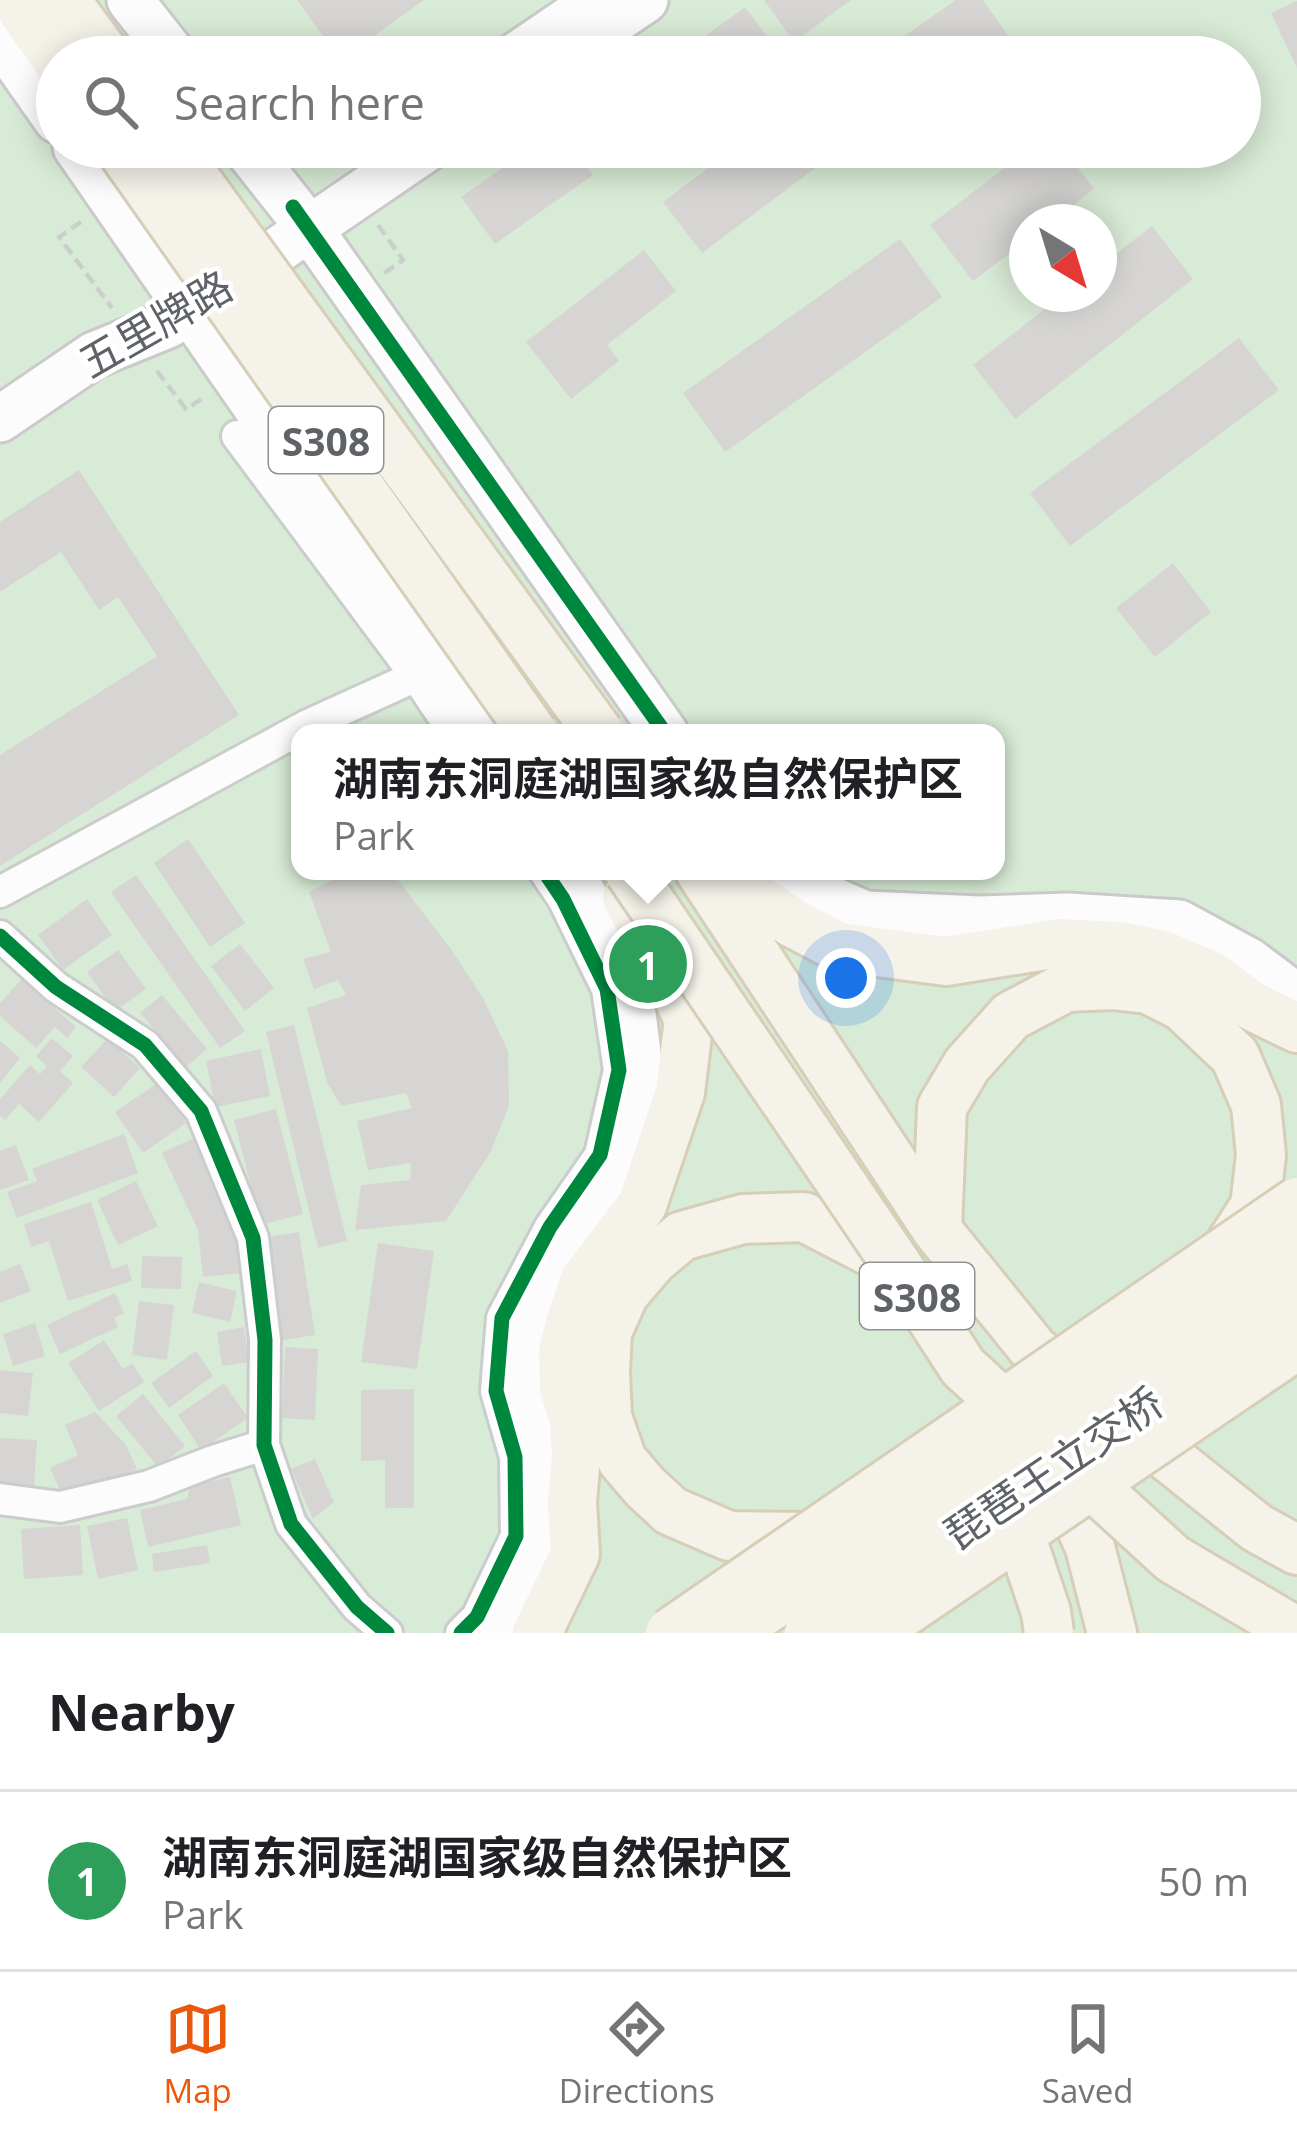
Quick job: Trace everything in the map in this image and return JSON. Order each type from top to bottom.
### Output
[{"type":"main road","points":[[15,0],[40,36]]},
{"type":"main road","points":[[65,0],[92,36]]},
{"type":"main road","name":"S308","points":[[134,168],[527,724]]},
{"type":"main road","name":"S308","points":[[187,168],[592,724]]},
{"type":"main road","points":[[537,1633],[575,1554],[574,1420],[564,1388],[563,1352],[570,1323],[585,1280],[642,1205],[680,1092],[688,1019],[618,880]]},
{"type":"main road","name":"S308","points":[[635,880],[963,1367],[1173,1559],[1297,1632]]},
{"type":"main road","name":"S308","points":[[706,880],[937,1230],[1034,1350],[1256,1528],[1297,1550]]},
{"type":"main road","points":[[729,880],[839,947],[946,961],[1059,943],[1161,954],[1210,975],[1252,1006],[1297,1028]]},
{"type":"main road","points":[[937,1230],[942,1107],[967,1065],[1011,1016],[1066,987],[1113,985],[1148,989],[1181,1006],[1235,1056],[1249,1088],[1256,1105],[1261,1155],[1255,1206],[1226,1251]]},
{"type":"main road","points":[[670,1633],[1297,1202]]},
{"type":"main road","points":[[813,1537],[729,1536],[671,1511],[645,1487],[622,1460],[607,1417],[608,1332],[624,1294],[653,1260],[682,1236],[742,1219],[804,1217],[898,1265]]},
{"type":"main road","points":[[731,1633],[1297,1251]]},
{"type":"main road","points":[[967,1270],[1090,1546],[1112,1633]]},
{"type":"main road","name":"琵琶王立交桥","points":[[809,1633],[1297,1300]]},
{"type":"main road","points":[[873,1633],[1297,1345]]},
{"type":"main road","points":[[963,1367],[1046,1612],[1049,1633]]},
{"type":"street","points":[[130,0],[158,36]]},
{"type":"street","points":[[545,36],[598,0]]},
{"type":"street","points":[[592,36],[645,0]]},
{"type":"street","points":[[0,39],[36,90]]},
{"type":"street","points":[[90,168],[426,671],[450,724]]},
{"type":"street","points":[[262,168],[658,724]]},
{"type":"street","name":"五里牌路","points":[[301,218],[358,168]]},
{"type":"street","name":"五里牌路","points":[[0,387],[80,333],[177,296],[391,168]]},
{"type":"street","name":"五里牌路","points":[[0,419],[94,355],[168,325],[177,296]]},
{"type":"street","points":[[237,436],[474,724]]},
{"type":"street","points":[[310,724],[426,671]]},
{"type":"street","points":[[0,892],[291,734]]},
{"type":"street","points":[[461,1633],[477,1617],[516,1536],[515,1457],[496,1391],[502,1318],[550,1227],[600,1155],[619,1070],[607,989],[550,880]]},
{"type":"street","points":[[497,1633],[521,1600],[544,1456],[520,1378],[541,1284],[609,1194],[643,1094],[629,981],[577,880]]},
{"type":"street","points":[[787,880],[865,914],[980,919],[1067,916],[1179,923],[1249,961],[1297,997]]},
{"type":"street","points":[[0,936],[56,988],[145,1045],[201,1111],[253,1238],[265,1340],[264,1445],[292,1524],[357,1607],[387,1633]]},
{"type":"street","points":[[0,1499],[61,1507],[149,1486],[264,1445]]},
{"type":"green space","points":[[0,0],[1297,0],[1297,1633],[0,1633]]},
{"type":"building","points":[[297,0],[424,0],[374,36],[323,36]]},
{"type":"building","points":[[764,0],[851,0],[802,36],[790,36]]},
{"type":"building","points":[[956,0],[983,0],[1008,36],[904,36]]},
{"type":"building","points":[[1297,1],[1297,68],[1271,13]]},
{"type":"building","points":[[745,7],[767,36],[706,36]]},
{"type":"building","points":[[502,168],[588,168],[593,175],[495,244],[461,197]]},
{"type":"building","points":[[708,168],[815,168],[702,253],[663,202]]},
{"type":"building","points":[[1005,168],[1078,168],[1094,189],[1074,204],[1009,204],[1009,254],[973,281],[930,225]]},
{"type":"building","points":[[1152,226],[1193,279],[1015,419],[973,365],[1041,312],[1117,312],[1117,253]]},
{"type":"building","points":[[900,239],[942,297],[725,452],[683,393]]},
{"type":"building","points":[[644,250],[676,291],[607,345],[619,361],[571,399],[526,342]]},
{"type":"building","points":[[1239,338],[1279,390],[1070,546],[1030,493]]},
{"type":"building","points":[[79,470],[239,715],[0,866],[0,755],[157,656],[118,597],[99,610],[61,552],[0,592],[0,522]]},
{"type":"building","points":[[1173,563],[1211,612],[1155,657],[1116,608]]},
{"type":"building","points":[[188,839],[245,923],[210,947],[154,863]]},
{"type":"building","points":[[136,875],[245,1031],[220,1048],[111,892]]},
{"type":"building","points":[[332,880],[398,880],[483,998],[508,1051],[509,1106],[491,1151],[446,1221],[355,1230],[361,1185],[410,1180],[411,1163],[368,1170],[357,1121],[412,1108],[406,1093],[341,1106],[327,1082],[307,1008],[346,995],[338,980],[314,989],[303,959],[331,952],[309,892]]},
{"type":"building","points":[[87,899],[112,935],[63,970],[38,935]]},
{"type":"building","points":[[240,944],[274,988],[245,1011],[211,966]]},
{"type":"building","points":[[118,950],[146,989],[115,1011],[87,972]]},
{"type":"building","points":[[22,979],[76,1027],[67,1038],[55,1027],[36,1048],[0,1016],[0,1003]]},
{"type":"building","points":[[162,995],[207,1049],[186,1067],[140,1013]]},
{"type":"building","points":[[294,1025],[347,1241],[318,1248],[266,1032]]},
{"type":"building","points":[[52,1038],[73,1056],[60,1071],[73,1083],[39,1122],[19,1104],[5,1120],[0,1116],[0,1099],[30,1065],[40,1074],[47,1066],[36,1056]]},
{"type":"building","points":[[108,1038],[140,1068],[114,1097],[81,1067]]},
{"type":"building","points":[[0,1041],[20,1058],[0,1083]]},
{"type":"building","points":[[261,1049],[270,1096],[215,1107],[206,1061]]},
{"type":"building","points":[[159,1082],[186,1123],[143,1153],[115,1112]]},
{"type":"building","points":[[276,1109],[303,1214],[261,1225],[234,1120]]},
{"type":"building","points":[[124,1134],[138,1173],[17,1218],[7,1192],[37,1181],[32,1169]]},
{"type":"building","points":[[196,1137],[234,1219],[240,1273],[203,1277],[198,1230],[162,1153]]},
{"type":"building","points":[[16,1145],[29,1180],[0,1190],[0,1151]]},
{"type":"building","points":[[136,1181],[158,1226],[118,1245],[97,1200]]},
{"type":"building","points":[[91,1202],[112,1269],[127,1264],[132,1281],[68,1301],[49,1241],[31,1247],[24,1224]]},
{"type":"building","points":[[299,1232],[315,1335],[277,1341],[261,1238]]},
{"type":"building","points":[[378,1243],[434,1251],[417,1369],[361,1362]]},
{"type":"building","points":[[142,1256],[182,1257],[181,1289],[141,1288]]},
{"type":"building","points":[[20,1264],[31,1291],[0,1303],[0,1272]]},
{"type":"building","points":[[199,1282],[237,1291],[230,1322],[192,1313]]},
{"type":"building","points":[[115,1293],[124,1313],[114,1318],[118,1327],[60,1354],[47,1325]]},
{"type":"building","points":[[139,1301],[174,1305],[167,1360],[132,1355]]},
{"type":"building","points":[[35,1323],[45,1356],[13,1366],[3,1334]]},
{"type":"building","points":[[244,1327],[249,1362],[222,1366],[217,1332]]},
{"type":"building","points":[[104,1340],[123,1369],[132,1363],[144,1382],[99,1411],[68,1363]]},
{"type":"building","points":[[285,1347],[318,1349],[315,1420],[282,1418]]},
{"type":"building","points":[[196,1351],[213,1376],[169,1408],[151,1383]]},
{"type":"building","points":[[0,1370],[33,1373],[28,1416],[0,1413]]},
{"type":"building","points":[[224,1383],[248,1418],[201,1450],[178,1415]]},
{"type":"building","points":[[414,1389],[414,1508],[385,1508],[385,1460],[361,1461],[361,1390]]},
{"type":"building","points":[[143,1394],[185,1446],[158,1467],[116,1416]]},
{"type":"building","points":[[95,1412],[126,1445],[137,1469],[65,1501],[50,1468],[78,1455],[65,1425]]},
{"type":"building","points":[[0,1438],[37,1440],[34,1486],[0,1484]]},
{"type":"building","points":[[315,1459],[334,1502],[313,1519],[291,1469]]},
{"type":"building","points":[[230,1477],[241,1525],[148,1547],[140,1510],[187,1499],[190,1486]]},
{"type":"building","points":[[127,1518],[138,1570],[98,1579],[87,1526]]},
{"type":"building","points":[[80,1525],[83,1575],[24,1579],[21,1529]]},
{"type":"building","points":[[207,1545],[210,1563],[154,1572],[152,1554]]},
{"type":"cycle path","points":[[293,207],[659,724]]},
{"type":"cycle path","points":[[461,1633],[477,1617],[516,1536],[515,1457],[496,1391],[502,1318],[550,1227],[600,1155],[619,1070],[607,989],[550,880]]},
{"type":"cycle path","points":[[0,936],[56,987],[145,1045],[201,1111],[253,1238],[265,1340],[264,1445],[291,1524],[357,1607],[387,1633]]},
{"type":"place","name":"湖南东洞庭湖国家级自然保护区","points":[[648,964]]}]
